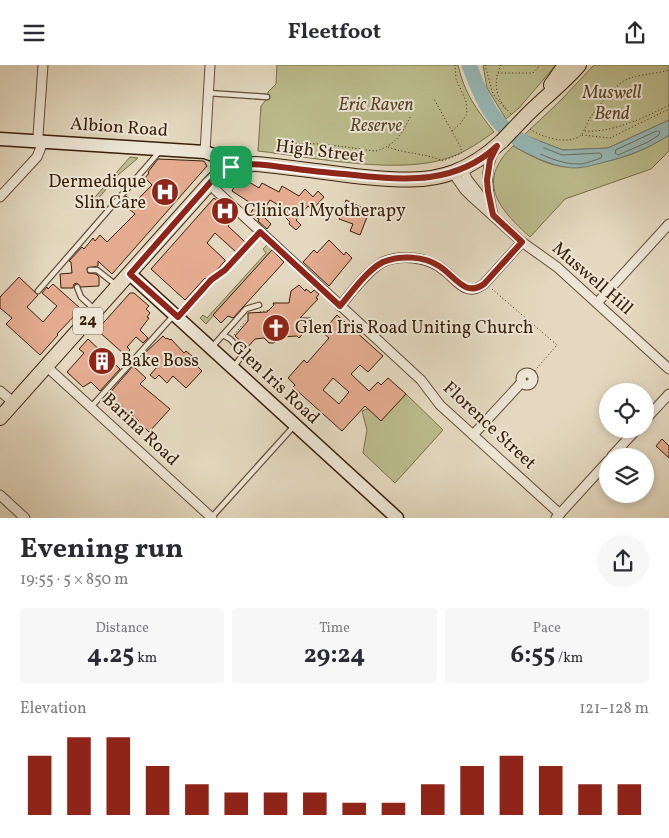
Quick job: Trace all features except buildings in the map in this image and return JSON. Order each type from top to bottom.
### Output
[{"type":"main road","name":"High Street","points":[[231,167],[247,164],[263,165],[404,180],[432,178],[458,171],[481,159],[500,143],[539,102],[565,65]]},
{"type":"main road","name":"High Street","points":[[539,102],[562,83],[579,65]]},
{"type":"main road","name":"Albion Road","points":[[0,139],[204,152],[216,156],[231,167]]},
{"type":"main road","name":"24","points":[[0,419],[209,184],[221,172],[231,167]]},
{"type":"main road","name":"Glen Iris Road","points":[[130,274],[397,518]]},
{"type":"street","points":[[0,197],[39,153],[41,147],[38,135],[43,65]]},
{"type":"street","points":[[204,152],[210,65]]},
{"type":"street","points":[[493,215],[487,180],[490,160],[500,143]]},
{"type":"street","name":"Muswell Hill","points":[[458,171],[467,179],[493,215],[522,242],[557,267],[669,369]]},
{"type":"street","name":"Florence Street","points":[[209,184],[398,359],[440,405],[558,516]]},
{"type":"street","points":[[597,303],[669,224]]},
{"type":"street","points":[[340,306],[373,269],[384,262],[400,258],[415,258],[429,261],[444,269],[465,287],[470,289],[477,288],[484,284],[522,242]]},
{"type":"street","name":"Barina Road","points":[[46,367],[211,518]]},
{"type":"street","points":[[473,435],[522,382],[527,385],[531,384],[533,379],[531,375]]},
{"type":"street","points":[[0,391],[14,403]]},
{"type":"street","points":[[654,410],[669,393]]},
{"type":"street","points":[[619,448],[629,438]]},
{"type":"street","points":[[558,516],[599,471]]},
{"type":"street","points":[[0,495],[25,518]]},
{"type":"lane","points":[[208,93],[267,97]]},
{"type":"lane","points":[[38,291],[163,148]]},
{"type":"lane","points":[[91,407],[176,315],[211,280],[225,270],[260,232]]},
{"type":"lane","points":[[90,270],[97,270],[102,273],[118,287]]},
{"type":"lane","points":[[77,287],[81,297],[97,311]]},
{"type":"lane","points":[[77,301],[81,297]]},
{"type":"lane","points":[[211,348],[246,309],[261,305]]},
{"type":"lane","points":[[223,335],[230,339],[244,353],[233,368]]},
{"type":"lane","points":[[211,518],[295,425]]},
{"type":"path","points":[[451,131],[460,124],[467,114],[466,101],[456,79],[455,65]]},
{"type":"path","points":[[486,65],[493,94],[503,108],[536,133],[560,139],[575,138],[581,135],[610,138],[669,109]]},
{"type":"path","points":[[501,65],[495,84],[499,98],[509,113]]},
{"type":"path","points":[[497,73],[533,73],[540,65]]},
{"type":"path","points":[[581,135],[593,114],[622,82],[634,77],[669,70]]},
{"type":"path","points":[[388,147],[444,160],[462,153],[434,99]]},
{"type":"path","points":[[583,131],[598,132],[651,114],[669,105]]},
{"type":"path","points":[[275,154],[276,150],[284,145],[297,143],[376,151],[388,147],[404,130],[410,117]]},
{"type":"path","points":[[491,288],[557,345],[531,375]]},
{"type":"path","points":[[257,312],[269,310],[261,305]]},
{"type":"path","points":[[230,339],[247,320],[247,313]]},
{"type":"green space","name":"Eric Raven Reserve","points":[[277,65],[458,65],[468,93],[494,132],[468,149],[451,157],[407,165],[330,161],[258,151],[261,106],[266,100],[268,92],[276,84]]},
{"type":"green space","points":[[483,65],[556,65],[519,108],[506,119],[487,88]]},
{"type":"green space","name":"Muswell Bend","points":[[594,65],[669,65],[669,120],[608,148],[563,150],[524,135],[559,102]]},
{"type":"green space","points":[[669,135],[669,151],[651,169],[565,199],[530,237],[509,216],[496,195],[495,171],[513,146],[547,163],[570,167],[606,162],[627,156]]},
{"type":"green space","points":[[130,157],[138,158],[118,175],[92,206],[89,204]]},
{"type":"green space","points":[[268,244],[273,249],[206,324],[200,318],[203,315],[207,318],[266,253],[263,249]]},
{"type":"green space","points":[[406,394],[443,430],[395,483],[363,453],[367,430],[362,411]]},
{"type":"water","points":[[669,120],[669,135],[661,140],[628,155],[585,167],[571,168],[554,164],[513,146],[524,135],[563,150],[608,148]]},
{"type":"waterway","points":[[469,65],[486,104],[501,125],[522,141],[536,148]]},
{"type":"place","name":"Dermedique Slin Care","points":[[165,192]]},
{"type":"place","name":"Clinical Myotherapy","points":[[225,211]]},
{"type":"place","name":"Glen Iris Road Uniting Church","points":[[276,328]]},
{"type":"place","name":"Bake Boss","points":[[102,361]]},
{"type":"route","points":[[497,146],[490,160],[487,180],[493,215],[522,242],[484,284],[477,288],[468,289],[457,282],[444,269],[429,261],[415,258],[400,258],[384,262],[373,269],[340,306],[260,232],[225,270],[211,280],[178,317],[130,274],[216,176],[231,167],[247,164],[271,165],[370,177],[414,180],[453,173],[481,159],[497,146]]}]
